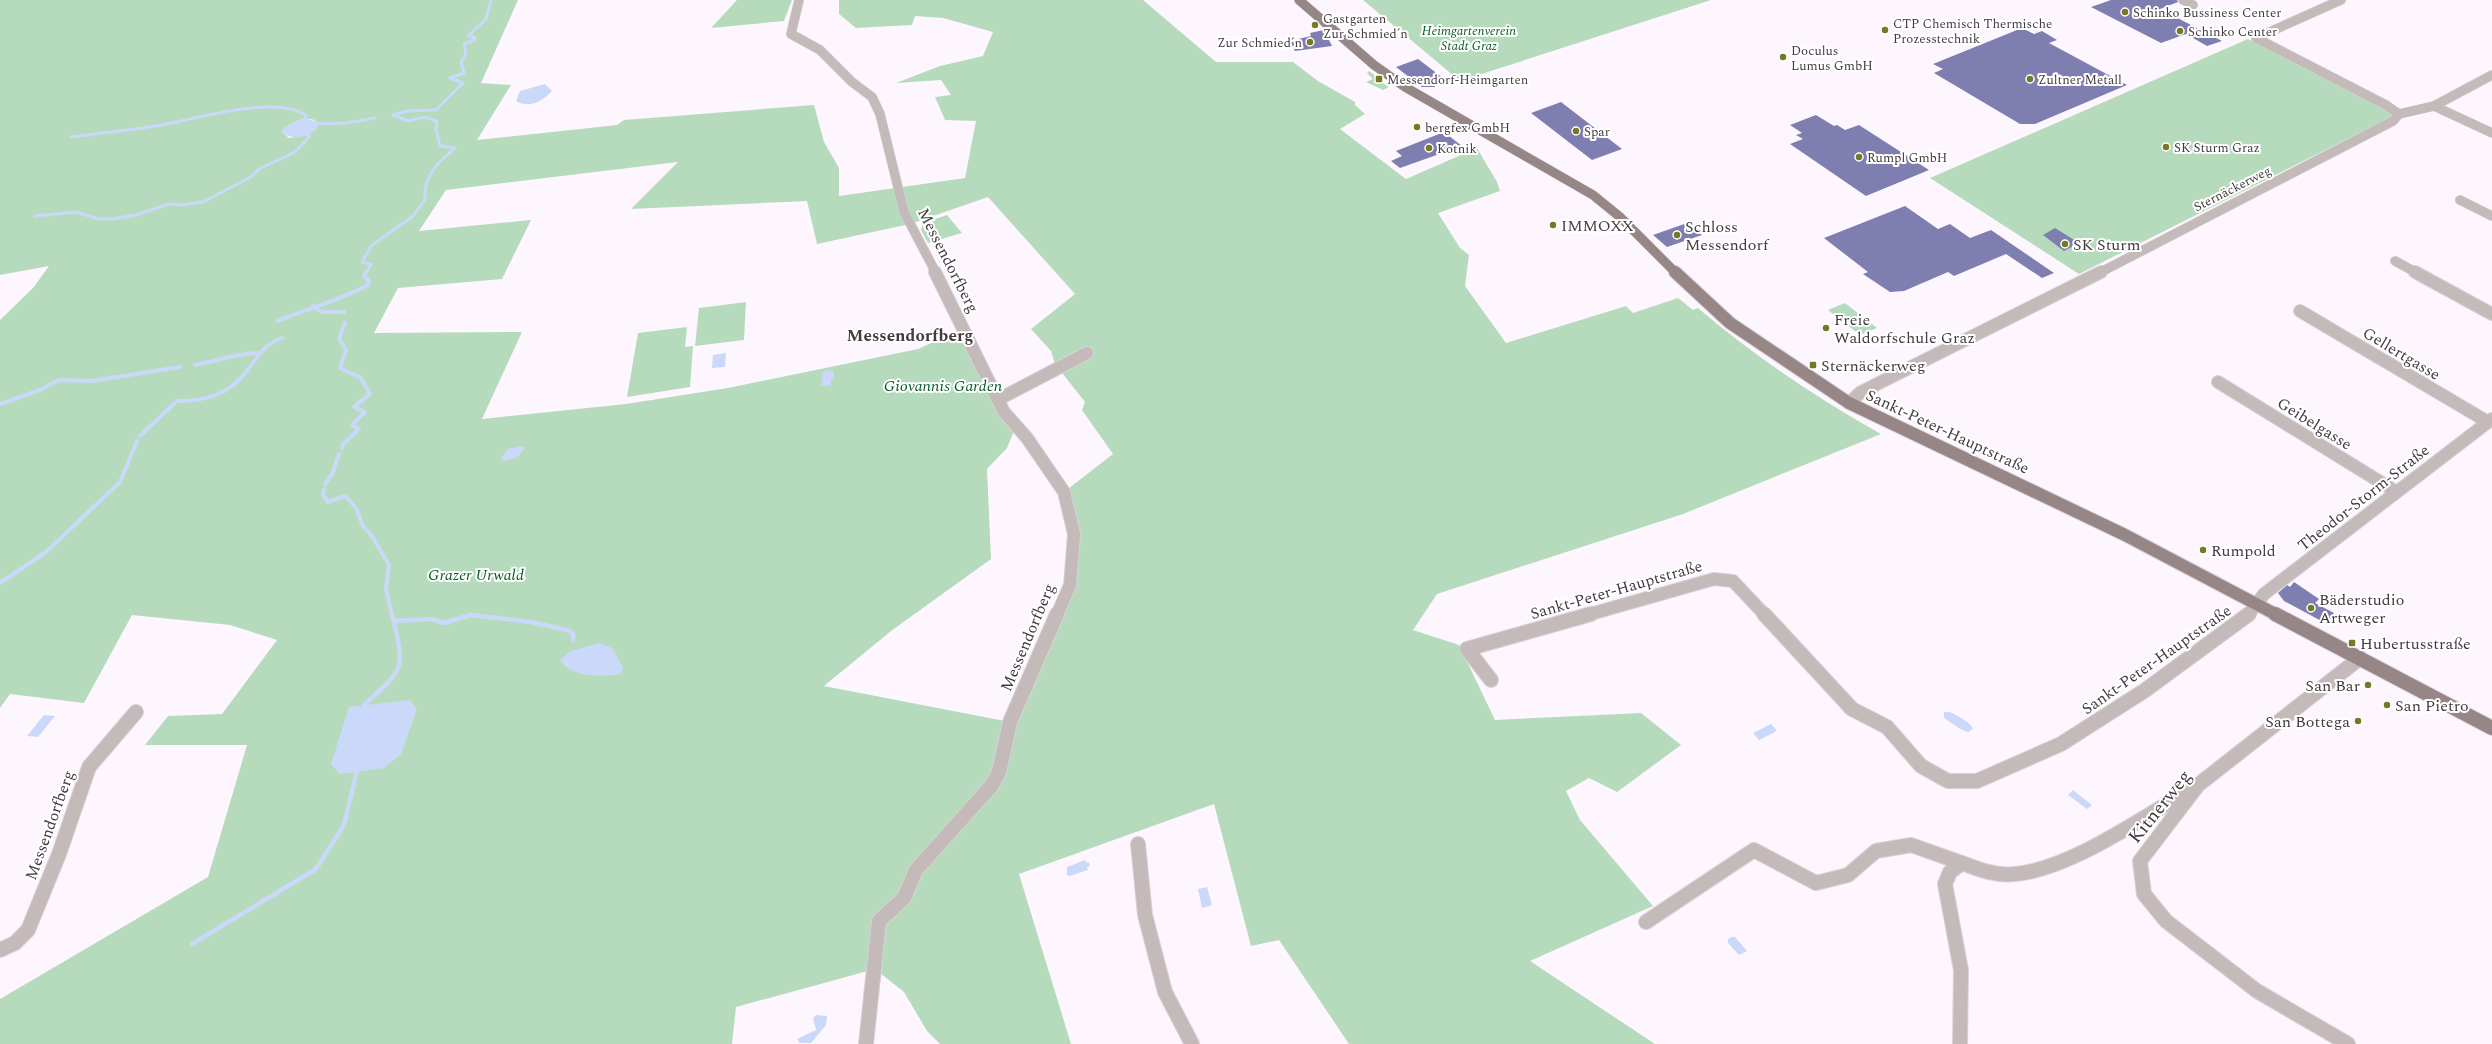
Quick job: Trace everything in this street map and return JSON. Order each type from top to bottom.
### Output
[{"type":"main road","name":"Sankt-Peter-Hauptstraße","points":[[1299,0],[1374,65],[1405,88],[1593,195],[1620,217],[1695,292],[1730,323],[1849,403],[1993,470],[2258,604],[2492,728]]},
{"type":"street","name":"Messendorfberg","points":[[799,0],[791,34],[820,50],[852,82],[872,97],[880,114],[904,212],[1004,412],[1027,438],[1064,492],[1074,534],[1070,585],[1010,722],[999,772],[992,784],[916,870],[904,898],[879,921],[866,1044]]},
{"type":"street","points":[[2183,0],[2193,5]]},
{"type":"street","points":[[2341,0],[2256,38],[2390,107],[2399,114],[2434,106],[2492,75]]},
{"type":"street","points":[[2434,106],[2492,133]]},
{"type":"street","name":"Sternäckerweg","points":[[1849,403],[1861,392],[2272,184],[2393,121],[2399,114]]},
{"type":"street","points":[[2460,200],[2492,216]]},
{"type":"street","points":[[2395,261],[2492,314]]},
{"type":"street","name":"Gellertgasse","points":[[2300,311],[2490,421]]},
{"type":"street","points":[[999,400],[1087,353]]},
{"type":"street","name":"Geibelgasse","points":[[2218,382],[2395,491]]},
{"type":"street","name":"Theodor-Storm-Straße","points":[[2258,604],[2264,594],[2395,491],[2490,421]]},
{"type":"street","name":"Sankt-Peter-Hauptstraße","points":[[1491,680],[1466,649],[1714,578],[1733,582],[1852,709],[1887,727],[1922,766],[1948,781],[1977,781],[2067,740],[2144,691],[2252,612],[2258,604]]},
{"type":"street","name":"Kitnerweg","points":[[2348,1044],[2257,991],[2166,921],[2144,894],[2140,861],[2198,785],[2360,658]]},
{"type":"street","name":"Messendorfberg","points":[[0,950],[15,943],[28,930],[59,854],[89,767],[136,712]]},
{"type":"street","points":[[1646,922],[1754,850],[1816,883],[1848,875],[1876,851],[1911,845],[1995,875],[2031,872],[2065,860],[2198,785]]},
{"type":"street","points":[[1138,844],[1145,915],[1164,992],[1192,1044]]},
{"type":"street","points":[[1960,1044],[1961,970],[1945,884],[1950,872],[1962,863]]},
{"type":"green space","points":[[0,0],[518,0],[481,83],[511,85],[477,140],[617,125],[624,120],[814,105],[824,142],[839,168],[839,196],[965,178],[976,121],[945,120],[935,97],[951,95],[941,80],[896,83],[940,66],[983,56],[993,32],[943,18],[915,16],[912,25],[856,28],[839,14],[839,0],[1143,0],[1216,62],[1293,62],[1318,81],[1355,102],[1355,105],[1365,114],[1340,129],[1406,179],[1477,148],[1497,182],[1500,191],[1438,213],[1460,248],[1469,255],[1465,286],[1506,343],[1626,306],[1633,313],[1678,298],[1693,310],[1698,308],[1741,343],[1786,376],[1881,434],[1683,514],[1437,594],[1413,630],[1459,645],[1495,720],[1641,713],[1681,745],[1617,792],[1589,778],[1566,791],[1580,820],[1653,906],[1530,961],[1655,1044],[1349,1044],[1279,940],[1251,946],[1214,804],[1019,874],[1071,1044],[940,1044],[927,1031],[904,992],[875,969],[736,1007],[732,1044],[0,1044],[0,999],[208,877],[247,745],[145,745],[168,716],[222,714],[277,640],[230,625],[132,615],[84,703],[10,694],[0,708],[0,320],[33,288],[49,266],[0,275]],"holes":[[[304,118],[315,120],[316,129],[307,135],[289,138],[282,132],[285,127]],[[678,162],[631,209],[807,201],[817,244],[910,224],[988,197],[1075,294],[1031,329],[1051,351],[1055,364],[1085,402],[1082,410],[1113,454],[1064,492],[1071,561],[1070,585],[1010,722],[824,686],[891,631],[991,559],[987,469],[1007,448],[1014,431],[974,348],[960,341],[956,332],[918,349],[728,388],[626,404],[482,419],[522,332],[374,333],[398,288],[502,279],[531,220],[419,231],[446,190]]]},
{"type":"green space","points":[[737,0],[792,0],[784,21],[711,28]]},
{"type":"green space","name":"Heimgartenverein Stadt Graz","points":[[1363,0],[1711,0],[1460,81]]},
{"type":"green space","name":"SK Sturm Graz","points":[[2248,39],[2387,110],[2393,116],[2079,274],[1930,178]]},
{"type":"green space","points":[[1369,71],[1377,77],[1375,78],[1389,87],[1383,90],[1366,82],[1373,79],[1367,73]]},
{"type":"green space","points":[[947,215],[962,233],[928,243],[921,230],[923,223]]},
{"type":"green space","points":[[746,302],[744,340],[695,346],[699,308]]},
{"type":"green space","points":[[1845,303],[1877,328],[1860,335],[1828,310]]},
{"type":"green space","points":[[687,327],[685,347],[693,346],[690,387],[627,397],[638,333]]},
{"type":"water","points":[[545,84],[552,91],[540,101],[526,104],[516,101],[520,91]]},
{"type":"water","points":[[304,118],[319,122],[318,126],[311,133],[301,137],[291,137],[282,132],[285,127]]},
{"type":"water","points":[[726,353],[725,367],[712,368],[713,355]]},
{"type":"water","points":[[833,370],[834,379],[831,379],[831,385],[821,386],[823,371]]},
{"type":"water","points":[[522,446],[525,447],[519,455],[513,459],[503,461],[501,458],[508,449]]},
{"type":"water","points":[[599,643],[612,648],[623,668],[621,674],[605,676],[588,675],[572,670],[565,666],[560,660],[571,651]]},
{"type":"water","points":[[410,700],[417,709],[401,754],[384,768],[340,774],[331,764],[349,707]]},
{"type":"water","points":[[1944,712],[1950,712],[1960,717],[1970,724],[1973,729],[1968,732],[1959,728],[1944,718]]},
{"type":"water","points":[[44,715],[55,716],[38,737],[27,736]]},
{"type":"water","points":[[1771,724],[1777,731],[1759,740],[1753,733]]},
{"type":"water","points":[[2073,790],[2092,805],[2087,809],[2068,795]]},
{"type":"water","points":[[1085,860],[1087,863],[1089,862],[1090,866],[1087,867],[1088,870],[1070,876],[1067,875],[1067,867]]},
{"type":"water","points":[[1207,887],[1212,905],[1202,908],[1198,889]]},
{"type":"water","points":[[1735,937],[1747,951],[1739,955],[1728,943],[1728,939]]},
{"type":"water","points":[[816,1015],[827,1016],[826,1025],[811,1043],[800,1043],[797,1039],[816,1030],[813,1018]]},
{"type":"building","points":[[2111,0],[2177,0],[2178,2],[2160,9],[2222,41],[2207,46],[2186,34],[2161,43],[2091,7]]},
{"type":"building","name":"Zultner Metall","points":[[2022,28],[2034,34],[2042,31],[2057,40],[2049,43],[2127,85],[2035,124],[2020,124],[1934,73],[1943,69],[1933,64]]},
{"type":"building","name":"Zur Schmied´n","points":[[1324,30],[1332,46],[1295,51],[1290,41],[1311,36],[1310,33]]},
{"type":"building","points":[[1418,59],[1447,81],[1435,85],[1435,87],[1422,87],[1396,67]]},
{"type":"building","name":"Spar","points":[[1561,102],[1622,149],[1592,160],[1531,113]]},
{"type":"building","name":"Rumpl GmbH","points":[[1816,115],[1834,126],[1837,125],[1845,130],[1859,125],[1929,170],[1866,196],[1790,144],[1803,139],[1796,135],[1802,133],[1790,125]]},
{"type":"building","name":"Kotnik","points":[[1444,132],[1462,146],[1400,168],[1391,161],[1402,156],[1396,151]]},
{"type":"building","points":[[1905,206],[1938,229],[1950,224],[1970,238],[1991,230],[2054,273],[2042,278],[2006,254],[1954,276],[1948,272],[1904,291],[1890,292],[1863,274],[1868,272],[1824,238]]},
{"type":"building","name":"Schloss Messendorf","points":[[1687,223],[1702,235],[1667,247],[1653,235]]},
{"type":"building","name":"SK Sturm","points":[[2055,228],[2079,243],[2064,251],[2043,235]]},
{"type":"building","name":"Bäderstudio Artweger","points":[[2294,582],[2319,599],[2315,603],[2334,613],[2327,624],[2284,601],[2278,593],[2287,585],[2290,587]]},
{"type":"waterway","points":[[366,273],[371,264],[362,262],[372,245],[412,217],[425,200],[426,183],[433,170],[455,148],[440,146],[436,129],[437,121],[424,117],[408,121],[393,115],[407,111],[436,110],[463,83],[450,78],[464,73],[461,62],[466,54],[464,44],[474,40],[475,38],[468,36],[486,19],[491,0]]},
{"type":"waterway","points":[[71,137],[162,125],[215,113],[256,108],[275,107],[292,109],[306,115],[305,123]]},
{"type":"waterway","points":[[314,124],[346,123],[375,118]]},
{"type":"waterway","points":[[35,216],[76,212],[99,219],[113,219],[136,215],[169,204],[182,205],[203,202],[251,177],[259,169],[295,152],[310,136],[303,133]]},
{"type":"waterway","points":[[315,307],[346,296],[368,285],[369,281],[364,276],[366,272]]},
{"type":"waterway","points":[[278,321],[315,307]]},
{"type":"waterway","points":[[315,307],[322,312],[344,312]]},
{"type":"waterway","points":[[342,448],[343,444],[359,429],[352,425],[365,412],[354,407],[370,394],[361,378],[340,368],[346,350],[339,339],[345,323]]},
{"type":"waterway","points":[[140,436],[177,401],[207,398],[232,386],[247,371],[266,347],[282,338]]},
{"type":"waterway","points":[[195,365],[252,353],[260,353]]},
{"type":"waterway","points":[[0,404],[40,390],[59,380],[92,381],[180,367]]},
{"type":"waterway","points":[[0,583],[46,552],[120,482],[137,441]]},
{"type":"waterway","points":[[325,484],[332,474],[339,454]]},
{"type":"waterway","points":[[324,489],[323,495],[328,502],[345,496],[356,508],[363,526],[372,536],[389,565],[386,589],[392,615]]},
{"type":"waterway","points":[[364,710],[364,705],[388,682],[395,674],[399,666],[399,646],[392,614]]},
{"type":"waterway","points":[[394,621],[432,619],[444,623],[471,615],[531,622],[570,631],[573,633],[573,640]]},
{"type":"waterway","points":[[192,944],[316,869],[344,825],[358,766]]},
{"type":"place","name":"Schinko Bussiness Center","points":[[2125,12]]},
{"type":"place","name":"Gastgarten Zur Schmied´n","points":[[1315,25]]},
{"type":"place","name":"CTP Chemisch Thermische Prozesstechnik","points":[[1885,30]]},
{"type":"place","name":"Schinko Center","points":[[2180,31]]},
{"type":"place","name":"Zur Schmied´n","points":[[1310,42]]},
{"type":"place","name":"Doculus Lumus GmbH","points":[[1783,57]]},
{"type":"place","name":"Messendorf-Heimgarten","points":[[1379,79]]},
{"type":"place","name":"Zultner Metall","points":[[2030,79]]},
{"type":"place","name":"bergfex GmbH","points":[[1417,127]]},
{"type":"place","name":"Spar","points":[[1576,131]]},
{"type":"place","name":"SK Sturm Graz","points":[[2166,147]]},
{"type":"place","name":"Kotnik","points":[[1429,148]]},
{"type":"place","name":"Rumpl GmbH","points":[[1859,157]]},
{"type":"place","name":"IMMOXX","points":[[1553,225]]},
{"type":"place","name":"Schloss Messendorf","points":[[1677,235]]},
{"type":"place","name":"SK Sturm","points":[[2065,244]]},
{"type":"place","name":"Freie Waldorfschule Graz","points":[[1826,328]]},
{"type":"place","name":"Sternäckerweg","points":[[1813,365]]},
{"type":"place","name":"Rumpold","points":[[2203,550]]},
{"type":"place","name":"Bäderstudio Artweger","points":[[2311,608]]},
{"type":"place","name":"Hubertusstraße","points":[[2352,643]]},
{"type":"place","name":"San Bar","points":[[2368,685]]},
{"type":"place","name":"San Pietro","points":[[2387,705]]},
{"type":"place","name":"San Bottega","points":[[2358,721]]},
{"type":"district","name":"Messendorfberg","points":[[910,335]]},
{"type":"park label","name":"Giovannis Garden","points":[[943,385]]},
{"type":"park label","name":"Grazer Urwald","points":[[476,574]]}]
